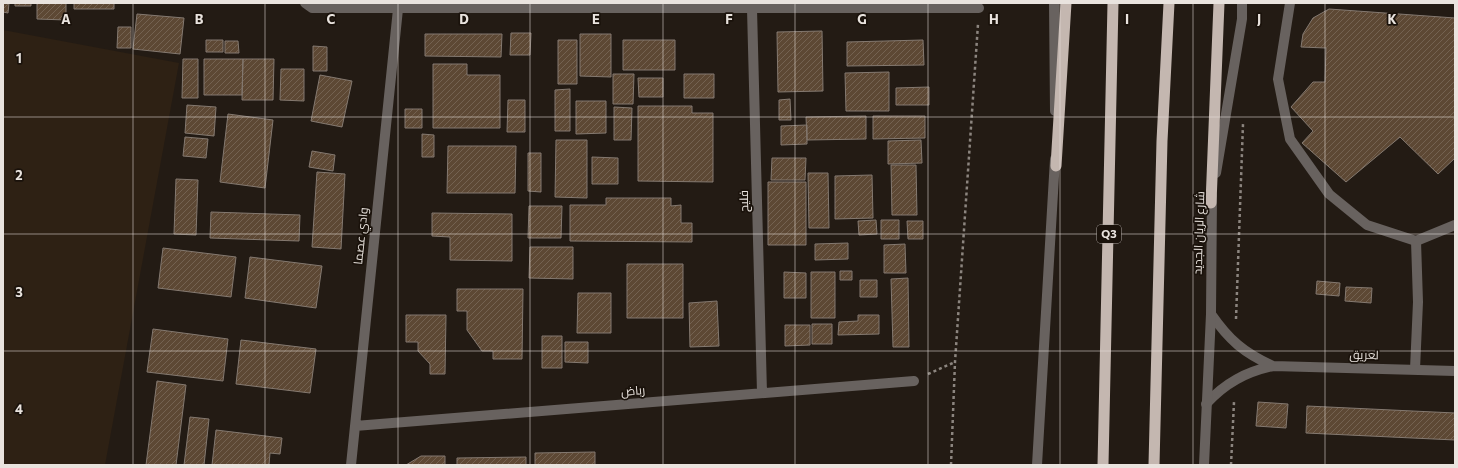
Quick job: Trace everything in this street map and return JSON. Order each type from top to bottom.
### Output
[{"type":"highway","points":[[1056,166],[1066,3]]},
{"type":"highway","name":"Q3","points":[[1103,465],[1113,3]]},
{"type":"highway","points":[[1154,465],[1162,142],[1169,3]]},
{"type":"highway","points":[[1211,203],[1219,3]]},
{"type":"street","points":[[305,3],[312,8],[398,9],[979,8]]},
{"type":"street","points":[[1037,465],[1056,166],[1054,3]]},
{"type":"street","name":"شارع الريان الجديد","points":[[1204,465],[1211,314],[1211,203],[1242,19],[1242,3]]},
{"type":"street","points":[[1290,3],[1278,79],[1290,139],[1329,194],[1367,225],[1416,241],[1455,225]]},
{"type":"street","name":"وادي عصما","points":[[351,465],[398,9]]},
{"type":"street","name":"فليح","points":[[752,9],[762,393]]},
{"type":"street","points":[[1415,369],[1418,302],[1416,241]]},
{"type":"street","name":"لعريق","points":[[1211,314],[1222,330],[1235,344],[1253,356],[1273,366]]},
{"type":"street","name":"لعريق","points":[[1206,404],[1219,390],[1235,379],[1253,370],[1273,366],[1455,371]]},
{"type":"street","name":"رباض","points":[[355,426],[914,381]]},
{"type":"path","points":[[951,465],[955,362],[979,8]]},
{"type":"path","points":[[1235,344],[1243,122]]},
{"type":"path","points":[[914,381],[955,362]]},
{"type":"path","points":[[1231,465],[1235,379]]},
{"type":"shaded area","points":[[3,30],[179,63],[105,465],[3,465]]},
{"type":"building","points":[[3,3],[9,3],[8,13],[3,12]]},
{"type":"building","points":[[15,3],[31,3],[31,6],[15,6]]},
{"type":"building","points":[[37,3],[66,3],[66,20],[37,19]]},
{"type":"building","points":[[74,3],[114,3],[114,9],[74,9]]},
{"type":"building","points":[[1329,9],[1455,18],[1455,158],[1438,174],[1400,137],[1346,182],[1302,143],[1313,131],[1291,107],[1313,82],[1325,82],[1326,48],[1301,47],[1303,34],[1313,18]]},
{"type":"building","points":[[137,14],[184,18],[180,54],[133,49]]},
{"type":"building","points":[[118,27],[131,27],[131,48],[117,48]]},
{"type":"building","points":[[822,31],[823,91],[778,92],[777,32]]},
{"type":"building","points":[[511,33],[531,33],[530,55],[510,55]]},
{"type":"building","points":[[425,34],[502,34],[501,57],[425,56]]},
{"type":"building","points":[[580,34],[611,34],[611,77],[580,76]]},
{"type":"building","points":[[206,40],[223,40],[223,52],[206,52]]},
{"type":"building","points":[[558,40],[577,40],[577,84],[558,84]]},
{"type":"building","points":[[623,40],[675,40],[675,70],[623,70]]},
{"type":"building","points":[[923,40],[924,65],[847,66],[847,42]]},
{"type":"building","points":[[225,41],[238,41],[239,53],[225,53]]},
{"type":"building","points":[[313,46],[327,47],[327,71],[313,71]]},
{"type":"building","points":[[183,59],[198,59],[198,98],[182,98]]},
{"type":"building","points":[[204,59],[243,59],[242,95],[204,95]]},
{"type":"building","points":[[243,59],[274,59],[273,100],[242,100]]},
{"type":"building","points":[[433,64],[467,64],[467,75],[500,75],[500,128],[433,128]]},
{"type":"building","points":[[281,69],[304,69],[304,101],[280,100]]},
{"type":"building","points":[[889,72],[889,111],[846,111],[845,73]]},
{"type":"building","points":[[613,74],[634,74],[633,104],[613,104]]},
{"type":"building","points":[[684,74],[714,74],[714,98],[684,98]]},
{"type":"building","points":[[320,75],[352,81],[342,127],[311,121]]},
{"type":"building","points":[[638,78],[663,78],[663,97],[639,97]]},
{"type":"building","points":[[929,87],[929,105],[896,105],[896,88]]},
{"type":"building","points":[[570,89],[570,131],[555,131],[555,90]]},
{"type":"building","points":[[790,99],[791,120],[779,120],[779,100]]},
{"type":"building","points":[[508,100],[525,100],[525,132],[507,132]]},
{"type":"building","points":[[576,101],[606,101],[606,133],[576,134]]},
{"type":"building","points":[[187,105],[216,107],[214,136],[185,133]]},
{"type":"building","points":[[638,106],[692,106],[692,113],[713,113],[713,182],[638,181]]},
{"type":"building","points":[[614,107],[632,108],[631,140],[614,140]]},
{"type":"building","points":[[405,109],[422,109],[422,128],[405,128]]},
{"type":"building","points":[[228,114],[273,120],[265,188],[220,182]]},
{"type":"building","points":[[866,116],[866,139],[807,140],[806,117]]},
{"type":"building","points":[[873,116],[925,116],[925,138],[873,139]]},
{"type":"building","points":[[807,125],[807,144],[781,145],[781,126]]},
{"type":"building","points":[[422,134],[434,135],[434,157],[422,157]]},
{"type":"building","points":[[185,137],[208,139],[206,158],[183,156]]},
{"type":"building","points":[[556,140],[587,140],[587,198],[555,197]]},
{"type":"building","points":[[921,140],[922,163],[888,164],[888,141]]},
{"type":"building","points":[[448,146],[516,146],[515,193],[447,193]]},
{"type":"building","points":[[312,151],[335,155],[333,171],[309,167]]},
{"type":"building","points":[[528,153],[541,153],[541,192],[528,191]]},
{"type":"building","points":[[592,157],[618,158],[618,184],[592,184]]},
{"type":"building","points":[[772,158],[806,158],[805,180],[771,180]]},
{"type":"building","points":[[891,165],[916,165],[917,215],[892,215]]},
{"type":"building","points":[[317,172],[345,174],[341,249],[312,247]]},
{"type":"building","points":[[808,173],[828,173],[829,228],[809,228]]},
{"type":"building","points":[[872,175],[873,218],[835,219],[835,176]]},
{"type":"building","points":[[176,179],[198,180],[196,235],[174,234]]},
{"type":"building","points":[[768,182],[806,182],[806,245],[768,245]]},
{"type":"building","points":[[606,198],[671,198],[671,206],[681,205],[681,223],[692,223],[692,242],[570,241],[570,205],[606,205]]},
{"type":"building","points":[[529,206],[562,206],[561,238],[528,238]]},
{"type":"building","points":[[211,212],[300,215],[299,241],[210,238]]},
{"type":"building","points":[[432,213],[512,214],[512,261],[450,260],[450,237],[432,236]]},
{"type":"building","points":[[876,220],[877,234],[859,235],[858,221]]},
{"type":"building","points":[[881,220],[899,220],[899,239],[881,239]]},
{"type":"building","points":[[907,221],[923,221],[923,239],[908,239]]},
{"type":"building","points":[[848,243],[848,259],[815,260],[815,244]]},
{"type":"building","points":[[905,244],[906,273],[884,273],[884,245]]},
{"type":"building","points":[[530,247],[573,247],[573,279],[529,278]]},
{"type":"building","points":[[163,248],[236,257],[231,297],[158,288]]},
{"type":"building","points":[[250,257],[322,266],[316,308],[245,298]]},
{"type":"building","points":[[627,264],[683,264],[683,318],[627,318]]},
{"type":"building","points":[[840,271],[852,271],[852,280],[840,280]]},
{"type":"building","points":[[784,272],[806,273],[806,298],[784,298]]},
{"type":"building","points":[[811,272],[835,272],[835,318],[811,318]]},
{"type":"building","points":[[908,278],[909,347],[893,347],[891,279]]},
{"type":"building","points":[[860,280],[877,280],[877,297],[860,297]]},
{"type":"building","points":[[1317,281],[1340,283],[1339,296],[1316,294]]},
{"type":"building","points":[[1346,287],[1372,288],[1371,303],[1345,301]]},
{"type":"building","points":[[457,289],[523,289],[522,359],[493,359],[493,351],[482,351],[467,330],[467,311],[457,311]]},
{"type":"building","points":[[578,293],[611,293],[611,333],[577,333]]},
{"type":"building","points":[[717,301],[719,346],[690,347],[689,303]]},
{"type":"building","points":[[406,315],[446,315],[445,374],[430,374],[430,364],[418,351],[418,342],[406,342]]},
{"type":"building","points":[[858,315],[879,315],[879,334],[838,335],[839,322],[858,321]]},
{"type":"building","points":[[812,324],[832,324],[832,344],[812,344]]},
{"type":"building","points":[[785,325],[810,325],[810,345],[785,346]]},
{"type":"building","points":[[153,329],[228,339],[223,381],[147,372]]},
{"type":"building","points":[[542,336],[562,336],[562,368],[542,368]]},
{"type":"building","points":[[241,340],[316,349],[310,393],[236,384]]},
{"type":"building","points":[[565,342],[588,342],[588,363],[565,362]]},
{"type":"building","points":[[157,381],[186,385],[176,465],[146,465]]},
{"type":"building","points":[[1258,402],[1288,404],[1286,428],[1256,426]]},
{"type":"building","points":[[1307,406],[1455,413],[1455,440],[1306,433]]},
{"type":"building","points":[[190,417],[209,419],[204,465],[184,465]]},
{"type":"building","points":[[216,430],[282,438],[280,454],[270,453],[269,465],[212,465]]},
{"type":"building","points":[[595,452],[595,465],[535,465],[535,453]]},
{"type":"building","points":[[421,456],[445,456],[445,465],[406,465]]},
{"type":"building","points":[[526,457],[526,465],[457,465],[457,458]]}]
